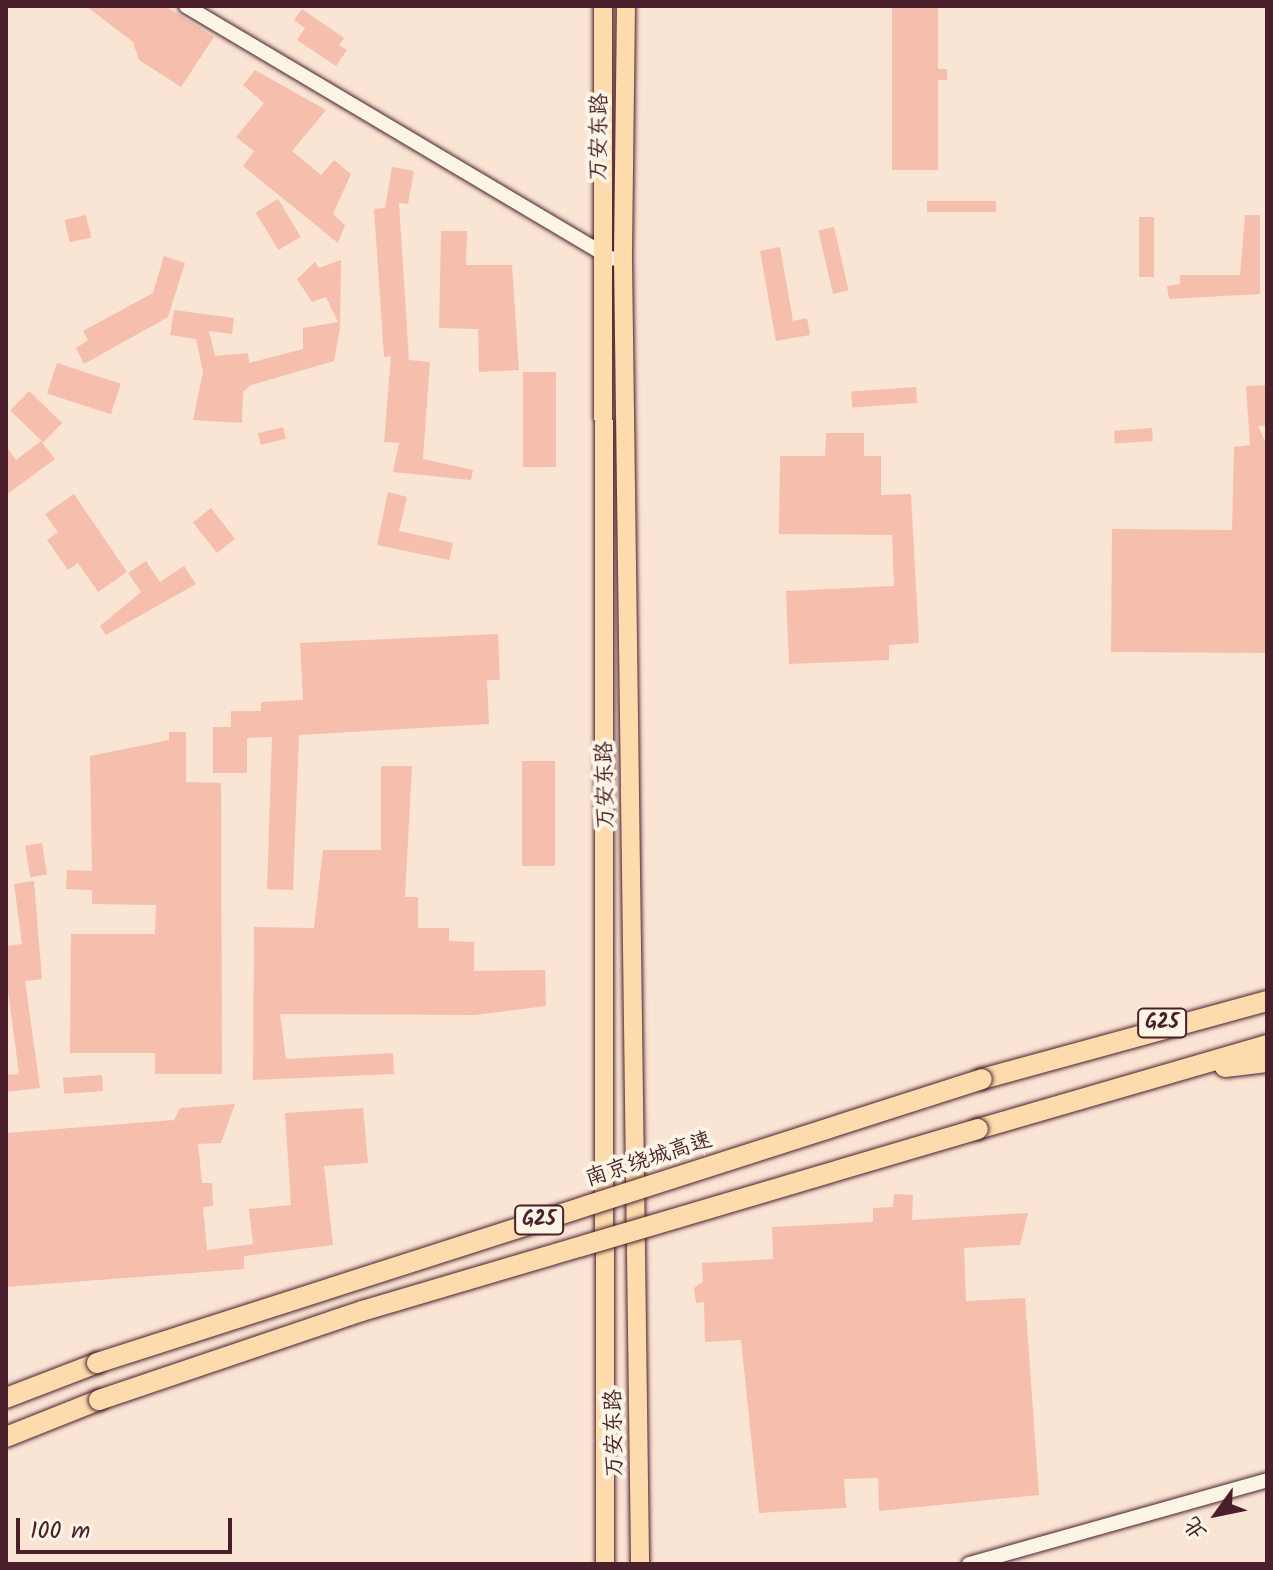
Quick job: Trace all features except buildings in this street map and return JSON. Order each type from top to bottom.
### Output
[{"type":"highway","name":"G25","points":[[1056,1058],[1267,988]]},
{"type":"highway","name":"南京绕城高速","points":[[6,1398],[97,1363],[982,1079],[1267,1001]]},
{"type":"highway","points":[[1169,1072],[1267,1045]]},
{"type":"highway","name":"G25","points":[[6,1437],[99,1400],[362,1311],[1169,1072],[1267,1062]]},
{"type":"main road","name":"万安东路","points":[[603,6],[605,1564]]},
{"type":"main road","name":"万安东路","points":[[626,6],[623,260],[640,1564]]},
{"type":"street","points":[[186,6],[602,257],[623,260]]},
{"type":"street","points":[[969,1564],[1267,1480]]}]
